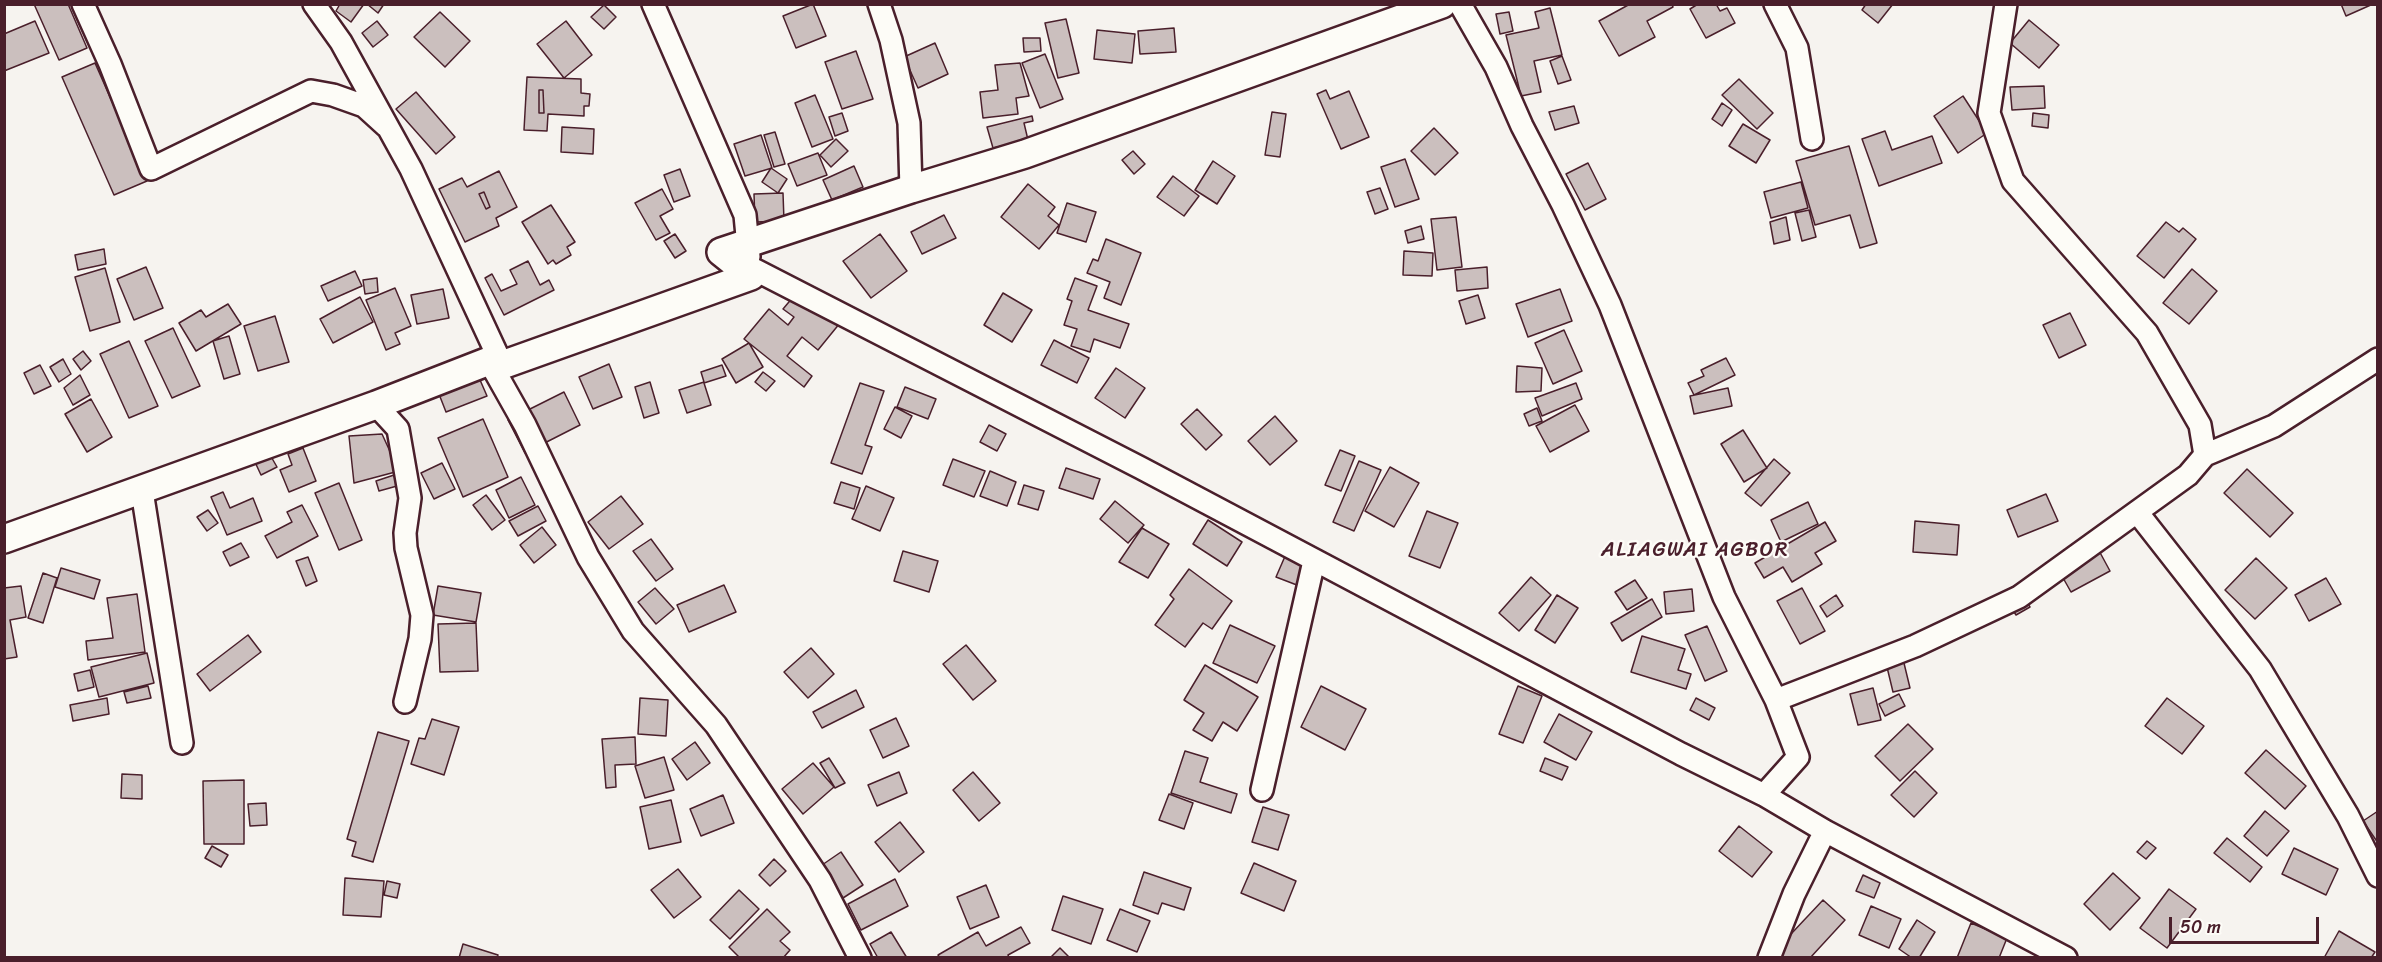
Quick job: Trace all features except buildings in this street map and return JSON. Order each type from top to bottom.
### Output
[{"type":"street","points":[[83,4],[110,63],[151,169],[311,91],[333,95],[364,106],[386,126]]},
{"type":"street","points":[[314,4],[341,42],[411,169],[496,363],[588,557],[633,631],[716,725],[820,880],[860,957]]},
{"type":"street","points":[[654,4],[745,215],[752,276]]},
{"type":"street","points":[[879,4],[891,40],[909,123],[911,189]]},
{"type":"street","points":[[721,252],[1025,154],[1442,4]]},
{"type":"street","points":[[1460,4],[1496,67],[1522,126],[1610,305],[1724,597],[1776,700],[1798,757],[1764,795]]},
{"type":"street","points":[[1775,4],[1797,48],[1812,139]]},
{"type":"street","points":[[2006,4],[1989,113],[2013,181],[2147,333],[2200,425],[2205,456]]},
{"type":"street","points":[[721,252],[752,276]]},
{"type":"street","points":[[721,252],[1141,468],[1681,754],[1764,795],[1825,831],[2066,957]]},
{"type":"street","points":[[4,539],[376,405],[752,276]]},
{"type":"street","points":[[1776,700],[1915,646],[2019,597],[2188,475],[2205,456],[2274,426],[2378,359]]},
{"type":"street","points":[[376,405],[398,429],[410,498],[405,532],[406,548],[422,615],[420,639],[405,702]]},
{"type":"street","points":[[142,491],[182,743]]},
{"type":"street","points":[[2137,512],[2260,669],[2348,816],[2378,876]]},
{"type":"street","points":[[1262,790],[1314,561]]},
{"type":"street","points":[[1769,957],[1794,894],[1825,831]]},
{"type":"district","name":"ALIAGWAI AGBOR","points":[[1695,551]]}]
